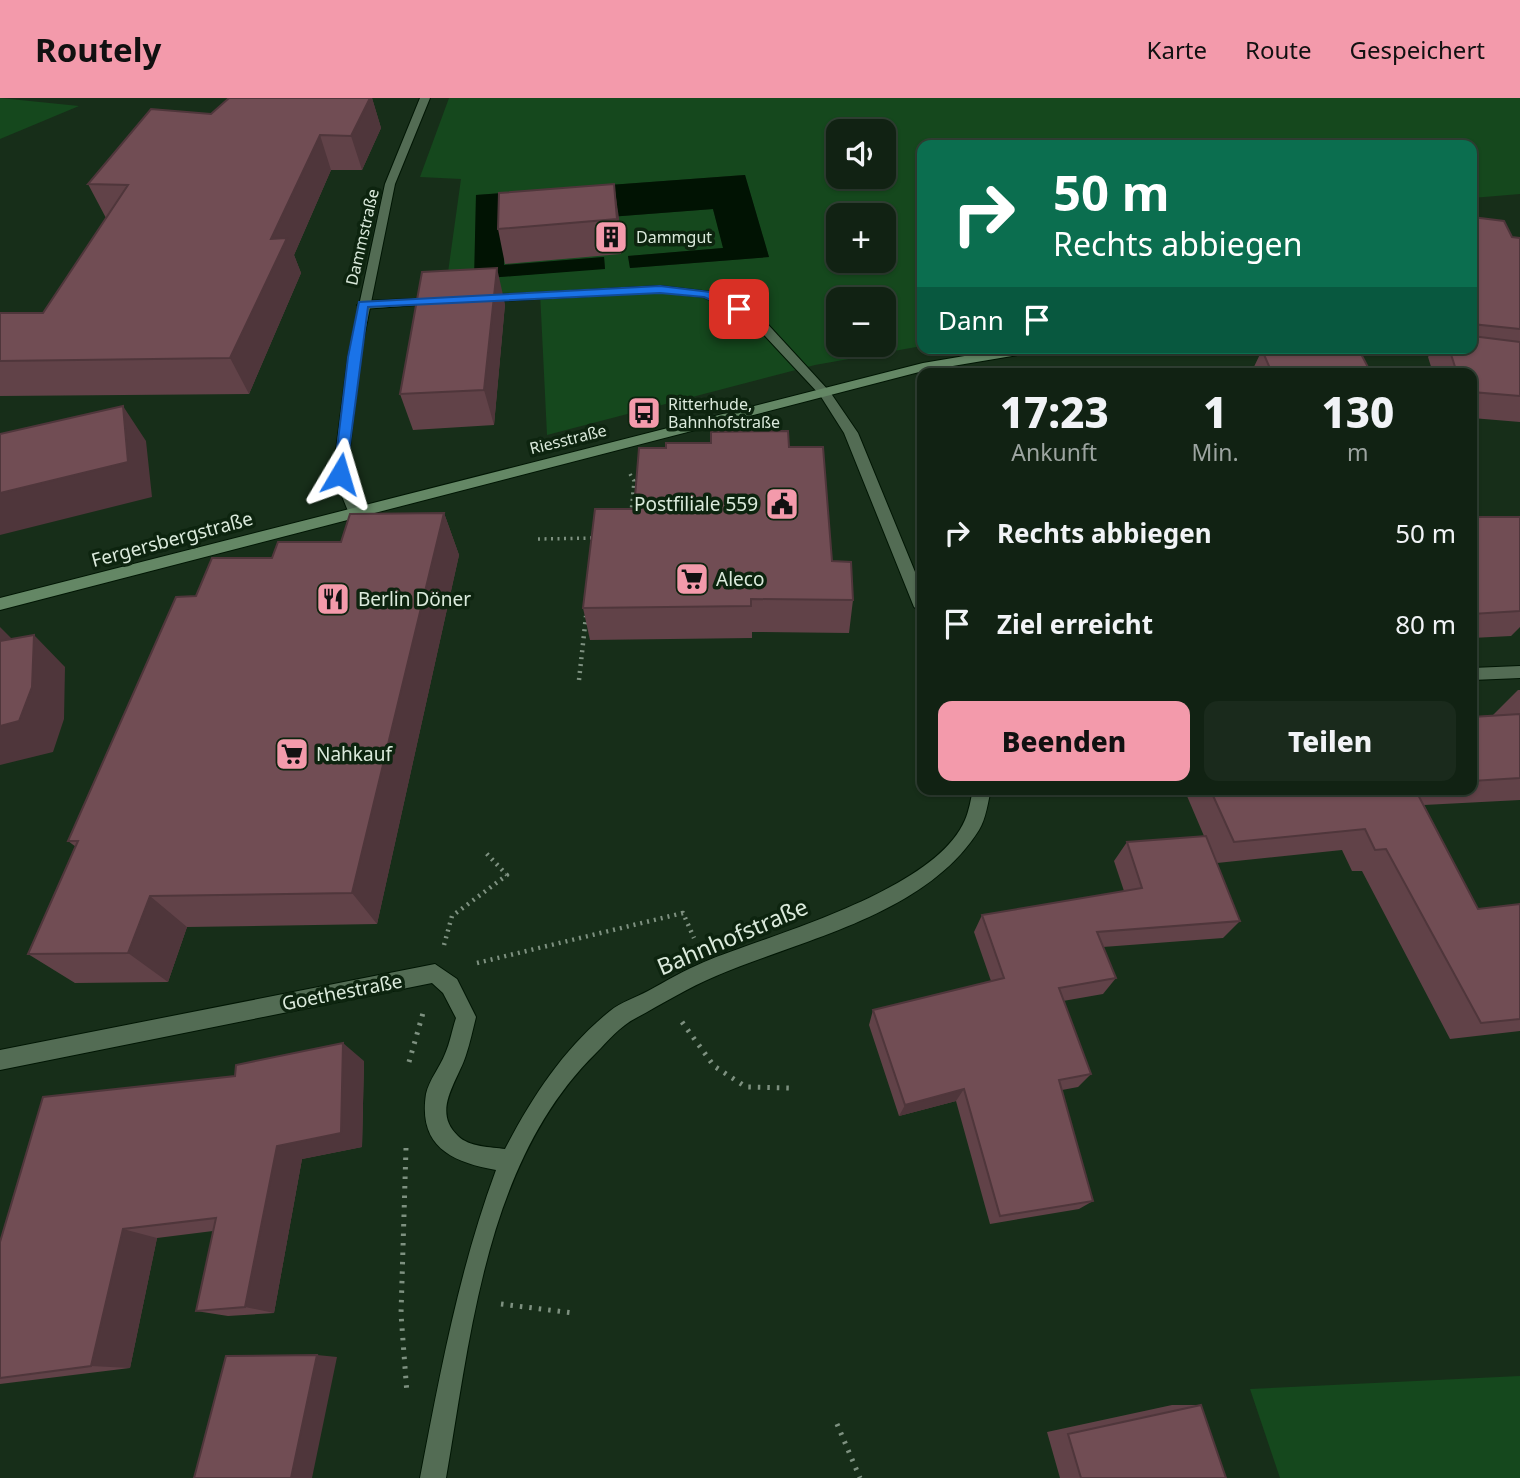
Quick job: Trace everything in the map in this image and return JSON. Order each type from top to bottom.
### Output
[{"type":"main road","name":"Riesstraße","points":[[919,368],[1000,354]]},
{"type":"main road","points":[[1453,354],[1469,356]]},
{"type":"main road","name":"Riesstraße","points":[[355,511],[917,369]]},
{"type":"main road","name":"Fergersbergstraße","points":[[0,604],[355,511]]},
{"type":"street","name":"Dammstraße","points":[[355,511],[340,474],[354,357],[390,184],[425,98]]},
{"type":"street","points":[[471,299],[660,289],[707,294],[757,320],[824,392],[851,433],[917,595]]},
{"type":"street","points":[[363,304],[457,300]]},
{"type":"street","points":[[1477,674],[1520,672]]},
{"type":"street","name":"Bahnhofstraße","points":[[433,1478],[470,1283],[509,1161],[555,1079],[618,1017],[708,970],[895,896],[953,854],[982,808],[982,795]]},
{"type":"street","points":[[435,973],[450,986],[466,1017],[456,1055],[437,1092],[436,1122],[450,1144],[467,1154],[509,1161]]},
{"type":"street","name":"Goethestraße","points":[[0,1060],[435,973]]},
{"type":"path","points":[[615,445],[634,481],[631,515]]},
{"type":"path","points":[[538,538],[604,538]]},
{"type":"path","points":[[593,551],[595,538]]},
{"type":"path","points":[[579,680],[586,615]]},
{"type":"path","points":[[409,1073],[409,1060],[452,916],[507,875],[485,853]]},
{"type":"path","points":[[435,973],[682,913],[708,970]]},
{"type":"path","points":[[665,993],[714,1066],[746,1087],[789,1088]]},
{"type":"path","points":[[407,1140],[401,1314],[407,1396]]},
{"type":"path","points":[[467,1300],[573,1313]]},
{"type":"path","points":[[837,1424],[860,1478]]},
{"type":"green space","points":[[0,98],[79,106],[0,139]]},
{"type":"green space","points":[[449,98],[1520,98],[1520,194],[1477,198],[1477,140],[917,140],[917,347],[896,351],[896,287],[826,287],[826,357],[860,357],[815,365],[547,435],[540,292],[445,294],[461,179],[420,177]],"holes":[[[745,175],[769,257],[630,268],[628,256],[724,248],[713,209],[504,225],[504,265],[604,257],[605,268],[475,279],[476,195]]]},
{"type":"green space","points":[[1520,1376],[1520,1478],[1280,1478],[1250,1389]]},
{"type":"shaded area","points":[[745,175],[769,257],[630,268],[628,256],[723,248],[713,209],[504,225],[504,265],[604,257],[605,269],[474,279],[476,195]]},
{"type":"building","points":[[229,98],[370,98],[351,136],[320,135],[271,239],[287,238],[230,358],[0,361],[0,313],[43,313],[128,185],[88,184],[151,109],[211,114]]},
{"type":"building","points":[[614,184],[617,219],[498,229],[499,193]]},
{"type":"building","points":[[1477,218],[1504,221],[1512,237],[1520,238],[1520,329],[1477,325]]},
{"type":"building","points":[[497,268],[484,390],[400,394],[422,272]]},
{"type":"building","points":[[1477,337],[1520,342],[1520,396],[1477,392],[1477,368],[1455,368],[1451,354],[1477,354]]},
{"type":"building","points":[[1264,354],[1361,354],[1368,368],[1270,368]]},
{"type":"building","points":[[123,406],[128,462],[0,493],[0,434]]},
{"type":"building","points":[[788,431],[789,447],[823,447],[832,561],[851,562],[853,600],[751,599],[751,606],[583,608],[595,509],[634,509],[639,448],[666,448],[666,443],[711,443],[711,432]]},
{"type":"building","points":[[444,513],[352,893],[150,896],[128,953],[28,954],[78,841],[68,841],[176,597],[196,596],[212,558],[272,558],[278,542],[341,542],[350,514]]},
{"type":"building","points":[[1477,517],[1520,517],[1520,611],[1477,614]]},
{"type":"building","points":[[34,635],[32,687],[19,721],[0,726],[0,641]]},
{"type":"building","points":[[1520,714],[1520,778],[1477,781],[1477,717]]},
{"type":"building","points":[[1213,795],[1418,795],[1478,909],[1520,904],[1520,1019],[1481,1023],[1386,849],[1375,850],[1365,829],[1234,842]]},
{"type":"building","points":[[1206,836],[1240,921],[1097,932],[1116,978],[1059,988],[1091,1074],[1059,1080],[1093,1201],[1000,1216],[964,1089],[905,1105],[873,1010],[1004,978],[982,915],[1142,888],[1127,842]]},
{"type":"building","points":[[343,1043],[341,1133],[277,1146],[245,1307],[196,1311],[216,1218],[123,1229],[91,1366],[0,1378],[0,1242],[43,1097],[235,1076],[236,1065]]},
{"type":"building","points":[[317,1355],[291,1478],[194,1478],[226,1356]]},
{"type":"building","points":[[1201,1405],[1226,1478],[1081,1478],[1068,1434]]},
{"type":"place","name":"Dammgut","points":[[611,237]]},
{"type":"place","name":"Ritterhude, Bahnhofstraße","points":[[644,413]]},
{"type":"place","name":"Postfiliale 559","points":[[782,504]]},
{"type":"place","name":"Aleco","points":[[692,579]]},
{"type":"place","name":"Berlin Döner","points":[[333,599]]},
{"type":"place","name":"Nahkauf","points":[[292,754]]},
{"type":"route","points":[[340,474],[363,304],[660,289],[707,294],[739,309]]}]
